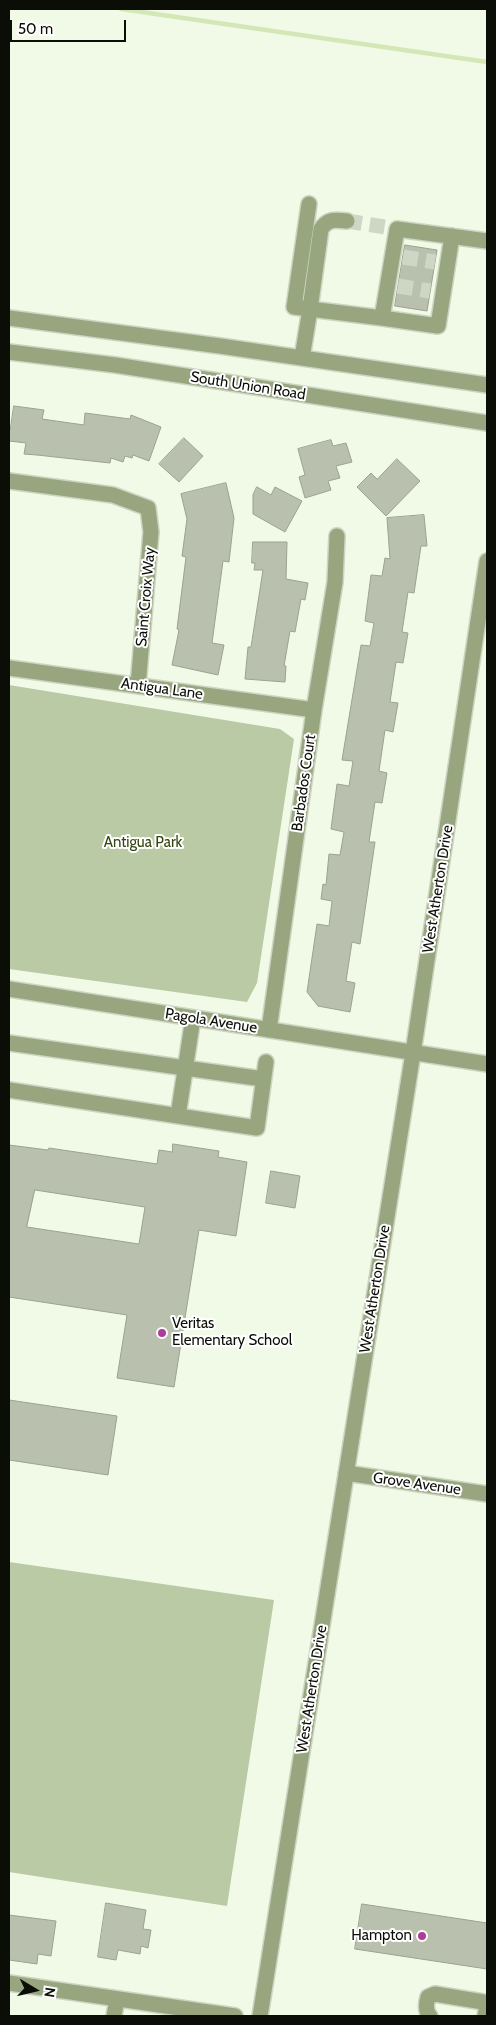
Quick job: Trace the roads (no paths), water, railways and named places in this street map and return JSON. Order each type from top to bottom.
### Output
[{"type":"street","points":[[309,204],[294,307],[438,326],[437,292],[441,263],[452,236]]},
{"type":"street","points":[[302,358],[321,228],[325,222],[332,219],[347,221]]},
{"type":"street","points":[[382,318],[393,286],[398,256],[391,228],[487,241]]},
{"type":"street","points":[[9,318],[487,385]]},
{"type":"street","name":"South Union Road","points":[[9,352],[115,365],[487,423]]},
{"type":"street","name":"Saint Croix Way","points":[[9,481],[113,495],[148,508],[151,532],[138,686]]},
{"type":"street","name":"Barbados Court","points":[[269,1030],[314,710],[335,582],[337,536]]},
{"type":"street","name":"West Atherton Drive","points":[[260,2016],[413,1053],[487,561]]},
{"type":"street","name":"Antigua Lane","points":[[9,668],[314,710]]},
{"type":"street","name":"Pagola Avenue","points":[[9,988],[487,1064]]},
{"type":"street","points":[[178,1116],[193,1018]]},
{"type":"street","points":[[9,1044],[264,1079]]},
{"type":"street","points":[[9,1090],[257,1128],[266,1062]]},
{"type":"street","name":"Grove Avenue","points":[[346,1473],[487,1494]]},
{"type":"street","points":[[9,1984],[235,2016]]},
{"type":"street","points":[[430,2016],[426,2008],[428,1997],[435,1994],[483,2002],[487,2006],[485,2016]]},
{"type":"street","points":[[114,2016],[117,1999]]},
{"type":"waterway","points":[[121,9],[487,62]]},
{"type":"tunnel","points":[[347,221],[385,227]]},
{"type":"tunnel","points":[[403,257],[435,262]]},
{"type":"tunnel","points":[[398,286],[430,291]]},
{"type":"place","name":"Veritas Elementary School","points":[[162,1333]]},
{"type":"place","name":"Hampton","points":[[422,1936]]},
{"type":"park label","name":"Antigua Park","points":[[143,843]]}]
